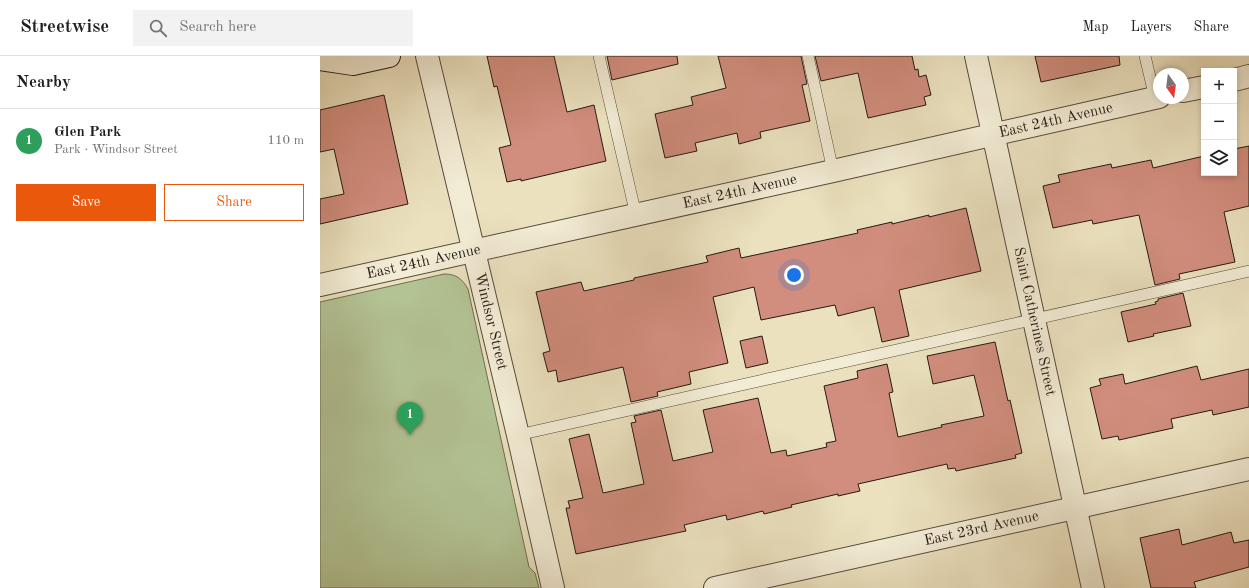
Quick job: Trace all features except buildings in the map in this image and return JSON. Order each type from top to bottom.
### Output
[{"type":"street","points":[[320,59],[354,64],[389,56]]},
{"type":"street","name":"Windsor Street","points":[[427,56],[518,435],[552,588]]},
{"type":"street","name":"Saint Catherines Street","points":[[976,56],[1093,588]]},
{"type":"street","points":[[1237,79],[1249,76]]},
{"type":"street","points":[[1189,90],[1201,88]]},
{"type":"street","name":"East 24th Avenue","points":[[320,285],[994,135],[1153,98]]},
{"type":"street","name":"East 23rd Avenue","points":[[715,588],[1249,469]]},
{"type":"lane","points":[[598,56],[636,215]]},
{"type":"lane","points":[[808,56],[833,171]]},
{"type":"lane","points":[[1145,56],[1153,83]]},
{"type":"lane","points":[[518,435],[1034,318],[1249,271]]},
{"type":"green space","points":[[444,274],[456,276],[464,282],[468,289],[529,567],[535,573],[539,588],[320,588],[320,302]]},
{"type":"place","name":"Glen Park","points":[[410,435]]}]
